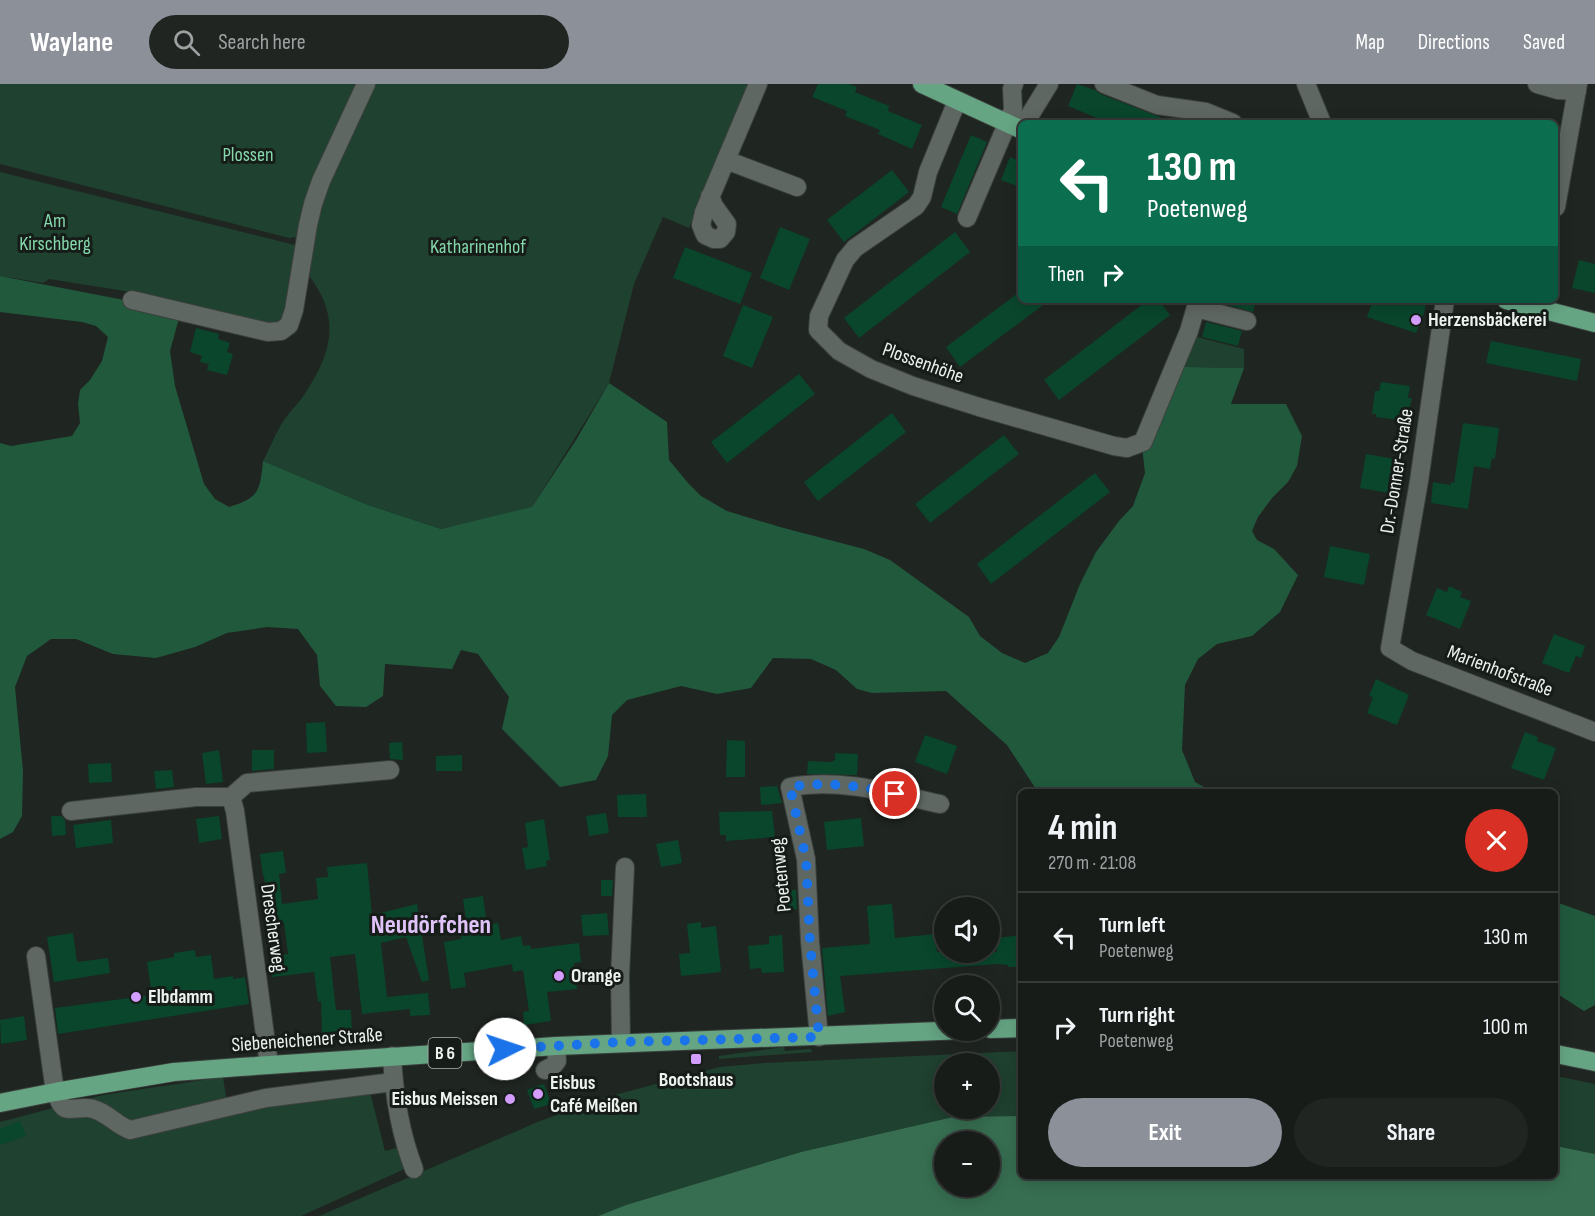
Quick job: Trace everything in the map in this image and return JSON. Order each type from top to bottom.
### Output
[{"type":"main road","points":[[922,84],[1018,127]]},
{"type":"main road","points":[[1537,304],[1595,323]]},
{"type":"main road","points":[[1000,1029],[1018,1028]]},
{"type":"main road","name":"Siebeneichener Straße","points":[[0,1103],[174,1072],[621,1042],[934,1031]]},
{"type":"main road","points":[[1558,1054],[1595,1062]]},
{"type":"street","points":[[132,300],[268,332],[281,331],[289,326],[294,310],[313,204],[321,181],[366,84]]},
{"type":"street","points":[[710,196],[758,84]]},
{"type":"street","points":[[1014,84],[1012,89],[1013,110],[1018,124]]},
{"type":"street","points":[[1024,120],[1049,84]]},
{"type":"street","points":[[1104,84],[1157,105],[1206,112],[1226,120]]},
{"type":"street","points":[[1306,84],[1321,120]]},
{"type":"street","points":[[1537,84],[1558,90],[1577,88],[1558,196]]},
{"type":"street","name":"Plossenhöhe","points":[[957,101],[928,172],[922,197],[916,206],[855,248],[845,260],[819,316],[818,323],[818,330],[839,351],[871,369],[913,386],[1127,448],[1143,442],[1189,331],[1197,304]]},
{"type":"street","points":[[967,218],[1018,129]]},
{"type":"street","points":[[726,160],[797,187]]},
{"type":"street","name":"Dr.-Donner-Straße","points":[[1390,648],[1419,482],[1445,303]]},
{"type":"street","points":[[1197,304],[1247,321]]},
{"type":"street","name":"Marienhofstraße","points":[[1390,648],[1412,661],[1595,732]]},
{"type":"street","points":[[71,811],[196,797],[231,797],[247,783],[390,770]]},
{"type":"street","name":"Poetenweg","points":[[819,1037],[810,942],[806,859],[790,787],[812,783],[873,789],[940,804]]},
{"type":"street","name":"Drescherweg","points":[[231,797],[235,811],[269,1065]]},
{"type":"street","points":[[621,1042],[620,976],[625,867]]},
{"type":"street","points":[[36,956],[55,1092],[63,1108],[68,1110],[79,1107],[91,1108],[108,1114],[119,1126],[130,1130],[266,1098],[393,1082]]},
{"type":"street","points":[[545,1070],[557,1061],[556,1046]]},
{"type":"street","points":[[392,1056],[393,1082],[405,1144],[414,1169]]},
{"type":"green space","name":"Plossen","points":[[0,84],[360,84],[301,236],[289,238],[0,164]]},
{"type":"green space","name":"Katharinenhof","points":[[374,84],[751,84],[689,228],[663,217],[634,284],[609,383],[531,509],[441,529],[368,505],[263,461],[286,417],[314,380],[326,350],[329,322],[326,307],[310,277],[314,228],[326,185]]},
{"type":"green space","name":"Am Kirschberg","points":[[0,172],[299,246],[281,326],[137,293],[49,279],[43,283],[0,276]]},
{"type":"green space","points":[[1197,337],[1244,349],[1244,368],[1184,367]]},
{"type":"green space","points":[[784,1047],[785,1051],[811,1049],[812,1052],[719,1059],[719,1056]]},
{"type":"green space","points":[[1018,1051],[1018,1116],[1000,1116],[1000,1053],[978,1053]]},
{"type":"green space","points":[[934,1055],[934,1119],[944,1119],[801,1152],[626,1205],[598,1216],[319,1216],[540,1121],[607,1097],[720,1067]]},
{"type":"green space","points":[[1558,1076],[1595,1084],[1595,1154],[1558,1146]]},
{"type":"green space","points":[[223,1077],[227,1103],[369,1088],[385,1151],[400,1147],[409,1167],[301,1216],[0,1216],[0,1122],[103,1095]]},
{"type":"shaded area","points":[[0,276],[181,311],[170,351],[175,386],[204,484],[215,499],[229,507],[247,500],[256,492],[261,480],[263,461],[368,505],[441,529],[532,507],[576,440],[609,383],[667,422],[669,460],[701,496],[727,511],[864,549],[890,560],[969,617],[980,636],[1002,653],[1025,663],[1048,653],[1059,637],[1080,584],[1096,552],[1133,506],[1145,473],[1142,446],[1147,442],[1184,367],[1244,368],[1231,404],[1286,404],[1302,436],[1297,466],[1288,482],[1258,517],[1252,531],[1257,540],[1274,549],[1298,575],[1280,612],[1252,636],[1217,644],[1198,659],[1185,685],[1182,750],[1195,782],[1208,789],[1034,789],[1007,745],[946,691],[872,693],[857,689],[836,670],[811,659],[773,658],[751,688],[717,694],[681,686],[627,700],[612,715],[608,756],[596,780],[560,787],[502,729],[509,697],[478,654],[461,650],[452,669],[385,664],[383,696],[366,707],[336,706],[320,686],[317,655],[298,629],[267,627],[227,633],[195,647],[156,658],[113,654],[76,639],[51,639],[27,656],[15,687],[23,771],[22,816],[13,832],[0,839],[0,443],[11,446],[72,436],[80,423],[78,404],[80,390],[90,380],[102,361],[108,337],[96,326],[82,322],[0,312]]},
{"type":"shaded area","points":[[1558,903],[1595,916],[1595,1005],[1584,1011],[1558,994]]},
{"type":"shaded area","points":[[1000,1116],[1018,1116],[1018,1179],[1558,1179],[1558,1146],[1595,1154],[1595,1216],[598,1216],[626,1205],[801,1152],[944,1119],[1000,1119]]},
{"type":"building","points":[[818,84],[849,84],[857,87],[855,92],[889,106],[888,111],[922,125],[912,149],[878,134],[880,130],[845,116],[847,111],[812,97]]},
{"type":"building","points":[[1077,84],[1167,120],[1102,120],[1068,106]]},
{"type":"building","points":[[971,135],[987,142],[957,214],[941,207]]},
{"type":"building","points":[[1010,157],[1018,160],[1018,186],[1001,180]]},
{"type":"building","points":[[892,170],[909,192],[844,242],[827,220]]},
{"type":"building","points":[[780,227],[810,239],[789,290],[760,278]]},
{"type":"building","points":[[955,232],[970,252],[859,338],[844,318]]},
{"type":"building","points":[[685,247],[752,273],[740,304],[673,278]]},
{"type":"building","points":[[1579,260],[1595,264],[1595,293],[1572,288]]},
{"type":"building","points":[[1018,293],[1018,303],[1046,303],[960,367],[946,347]]},
{"type":"building","points":[[1144,303],[1161,303],[1170,315],[1059,400],[1044,380]]},
{"type":"building","points":[[1222,303],[1255,303],[1253,312]]},
{"type":"building","points":[[1372,303],[1426,303],[1416,333],[1367,317]]},
{"type":"building","points":[[743,305],[773,317],[752,368],[723,356]]},
{"type":"building","points":[[1206,322],[1242,331],[1238,346],[1202,337]]},
{"type":"building","points":[[196,328],[219,334],[218,339],[230,343],[227,352],[233,354],[227,375],[207,370],[209,364],[200,362],[202,356],[190,352]]},
{"type":"building","points":[[1491,341],[1581,359],[1577,381],[1486,363]]},
{"type":"building","points":[[799,374],[815,394],[727,463],[711,442]]},
{"type":"building","points":[[1381,382],[1410,386],[1408,398],[1412,398],[1406,421],[1376,417],[1376,414],[1372,414],[1375,391],[1379,391]]},
{"type":"building","points":[[892,413],[906,432],[818,501],[804,482]]},
{"type":"building","points":[[1463,423],[1499,428],[1495,459],[1492,458],[1490,469],[1474,466],[1468,509],[1431,503],[1433,482],[1451,485],[1451,482],[1454,483]]},
{"type":"building","points":[[1004,435],[1019,454],[930,523],[915,504]]},
{"type":"building","points":[[1366,454],[1395,459],[1393,484],[1390,484],[1389,493],[1360,488]]},
{"type":"building","points":[[1095,473],[1110,492],[991,584],[977,564]]},
{"type":"building","points":[[1330,546],[1370,554],[1364,585],[1324,577]]},
{"type":"building","points":[[1449,586],[1462,592],[1460,597],[1471,601],[1460,629],[1426,615],[1437,588],[1447,592]]},
{"type":"building","points":[[1554,634],[1585,646],[1581,658],[1576,656],[1569,673],[1542,663]]},
{"type":"building","points":[[1376,679],[1409,695],[1397,725],[1367,713],[1373,697],[1369,696]]},
{"type":"building","points":[[325,722],[327,752],[307,753],[306,723]]},
{"type":"building","points":[[1525,732],[1538,737],[1537,741],[1556,748],[1544,780],[1511,768]]},
{"type":"building","points":[[925,735],[957,746],[947,774],[915,762]]},
{"type":"building","points":[[727,740],[745,741],[745,777],[726,777]]},
{"type":"building","points":[[402,742],[403,760],[390,759],[389,743]]},
{"type":"building","points":[[219,750],[223,782],[206,784],[202,753]]},
{"type":"building","points":[[252,750],[274,750],[274,769],[252,771]]},
{"type":"building","points":[[835,753],[858,754],[857,775],[807,774],[808,761],[831,762],[835,760]]},
{"type":"building","points":[[462,755],[462,771],[436,771],[436,756]]},
{"type":"building","points":[[111,763],[112,782],[89,783],[88,764]]},
{"type":"building","points":[[172,770],[174,787],[156,789],[154,771]]},
{"type":"building","points":[[777,786],[782,803],[761,805],[760,787]]},
{"type":"building","points":[[646,794],[647,817],[618,817],[617,795]]},
{"type":"building","points":[[772,811],[775,837],[726,841],[726,835],[720,835],[719,812]]},
{"type":"building","points":[[606,813],[609,833],[589,836],[586,816]]},
{"type":"building","points":[[51,816],[61,816],[65,820],[66,835],[52,836]]},
{"type":"building","points":[[219,816],[222,839],[199,843],[196,819]]},
{"type":"building","points":[[861,818],[864,846],[827,850],[824,822]]},
{"type":"building","points":[[544,819],[550,860],[546,861],[547,866],[526,870],[522,848],[528,847],[525,823]]},
{"type":"building","points":[[111,820],[113,843],[76,848],[73,825]]},
{"type":"building","points":[[678,840],[682,863],[661,867],[656,844]]},
{"type":"building","points":[[283,851],[286,873],[279,874],[282,904],[318,899],[316,878],[328,877],[327,867],[367,863],[372,915],[417,904],[429,980],[422,982],[406,937],[381,943],[387,997],[428,993],[430,1015],[410,1016],[410,1009],[362,1014],[355,954],[330,957],[336,1010],[351,1010],[352,1034],[322,1035],[321,1001],[318,1002],[314,972],[272,977],[270,956],[288,954],[284,923],[270,925],[260,854]]},
{"type":"building","points":[[601,880],[613,880],[612,896],[601,896]]},
{"type":"building","points":[[796,890],[797,909],[782,910],[780,891]]},
{"type":"building","points":[[483,896],[487,925],[498,923],[501,940],[521,936],[523,946],[530,945],[531,949],[579,943],[581,962],[574,963],[577,989],[547,992],[551,1021],[524,1025],[523,1012],[529,1011],[523,970],[513,972],[512,964],[464,973],[466,987],[451,989],[444,942],[461,939],[459,929],[467,927],[463,899]]},
{"type":"building","points":[[892,904],[895,938],[934,934],[934,963],[1000,963],[1000,938],[1018,935],[1018,967],[997,964],[840,976],[845,1012],[828,1016],[822,948],[870,944],[867,906]]},
{"type":"building","points":[[607,913],[609,935],[583,936],[581,915]]},
{"type":"building","points":[[701,922],[701,928],[716,926],[721,972],[681,976],[679,954],[690,953],[687,924]]},
{"type":"building","points":[[73,933],[77,962],[108,958],[110,973],[54,982],[47,937]]},
{"type":"building","points":[[782,935],[784,972],[762,973],[761,968],[750,969],[748,946],[769,944],[769,936]]},
{"type":"building","points":[[195,950],[196,957],[211,955],[214,979],[245,977],[249,1004],[58,1034],[55,1008],[152,995],[147,962],[174,957],[174,953]]},
{"type":"building","points":[[24,1016],[27,1040],[1,1044],[0,1020]]},
{"type":"building","name":"Eisbus Café Meißen","points":[[544,1084],[551,1104],[534,1109],[527,1090]]},
{"type":"building","points":[[20,1121],[26,1136],[0,1145],[0,1129]]},
{"type":"place","name":"Herzensbäckerei","points":[[1416,320]]},
{"type":"place","name":"Orange","points":[[559,976]]},
{"type":"place","name":"Elbdamm","points":[[136,997]]},
{"type":"place","name":"Bootshaus","points":[[696,1059]]},
{"type":"place","name":"Eisbus Café Meißen","points":[[538,1094]]},
{"type":"place","name":"Eisbus Meissen","points":[[510,1099]]},
{"type":"district","name":"Neudörfchen","points":[[431,925]]},
{"type":"route","points":[[505,1049],[621,1042],[819,1037],[810,942],[806,859],[790,787],[812,783],[873,789],[895,794]]}]
